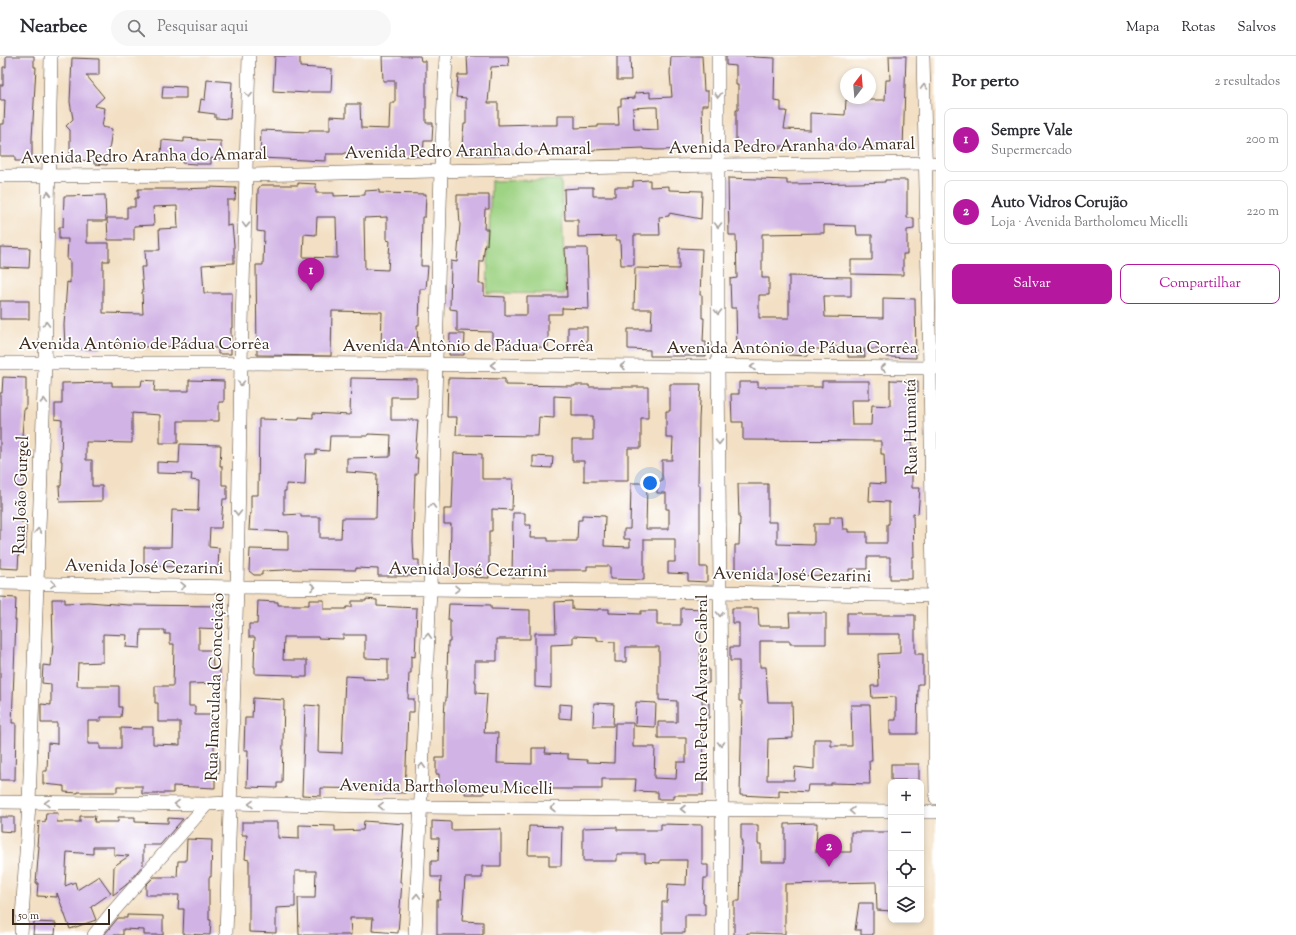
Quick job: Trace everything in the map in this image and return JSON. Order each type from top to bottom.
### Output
[{"type":"street","name":"Rua João Gurgel","points":[[21,935],[29,803],[45,363],[51,56]]},
{"type":"street","name":"Rua Imaculada Conceição","points":[[226,935],[237,587],[249,56]]},
{"type":"street","points":[[416,935],[430,588],[435,365],[446,56]]},
{"type":"street","name":"Rua Pedro Álvares Cabral","points":[[718,56],[718,366],[722,935]]},
{"type":"street","name":"Rua Humaitá","points":[[924,56],[930,164],[936,798]]},
{"type":"street","name":"Avenida Pedro Aranha do Amaral","points":[[0,176],[247,175],[441,170],[930,164]]},
{"type":"street","name":"Avenida Antônio de Pádua Corrêa","points":[[0,363],[241,363],[933,368]]},
{"type":"street","name":"Avenida José Cezarini","points":[[0,583],[934,596]]},
{"type":"street","name":"Avenida Bartholomeu Micelli","points":[[0,802],[230,803],[420,807],[888,811]]},
{"type":"street","points":[[94,935],[207,804]]},
{"type":"street","points":[[924,812],[936,812]]},
{"type":"green space","points":[[561,180],[565,294],[487,293],[491,181]]},
{"type":"building","points":[[6,56],[34,56],[34,67],[36,67],[32,161],[15,161],[15,156],[0,156],[0,124],[4,124],[5,100],[0,100],[0,85],[3,85],[3,67],[6,67]]},
{"type":"building","points":[[275,56],[300,56],[300,67],[332,69],[331,92],[307,93],[273,91]]},
{"type":"building","points":[[382,56],[420,56],[421,61],[426,61],[426,123],[433,123],[432,141],[424,141],[423,157],[372,154],[372,152],[326,154],[326,161],[260,158],[261,130],[309,132],[309,130],[330,130],[330,116],[346,117],[346,104],[360,104],[361,128],[389,129],[390,103],[395,103],[395,81],[383,81]]},
{"type":"building","points":[[467,56],[508,56],[509,66],[491,67],[488,103],[498,103],[498,125],[558,125],[558,115],[575,115],[575,128],[598,127],[598,125],[619,125],[618,106],[621,106],[621,99],[635,98],[635,93],[650,92],[650,98],[672,97],[670,73],[671,56],[702,56],[704,91],[708,91],[708,105],[702,105],[703,149],[656,150],[644,148],[533,152],[533,154],[495,156],[461,155],[464,124],[466,124],[466,98],[456,97],[458,75],[468,75]],"holes":[[[657,107],[658,130],[634,129],[633,108]]]},
{"type":"building","points":[[617,56],[630,56],[631,80],[617,80]]},
{"type":"building","points":[[726,56],[775,58],[774,101],[781,102],[781,111],[787,111],[784,129],[810,130],[810,113],[845,115],[846,104],[876,104],[876,100],[885,100],[886,80],[890,80],[889,56],[906,56],[903,148],[797,144],[797,146],[780,146],[780,149],[736,149],[736,110],[738,110],[738,85],[736,85],[736,66],[726,65]]},
{"type":"building","points":[[72,58],[99,59],[99,75],[86,75],[104,97],[94,106],[105,108],[102,127],[112,129],[107,165],[94,164],[94,161],[70,160],[70,130],[66,126],[73,119],[70,102]]},
{"type":"building","points":[[207,80],[232,82],[230,119],[215,118],[215,114],[199,112],[201,99],[205,100]]},
{"type":"building","points":[[163,86],[186,87],[186,98],[162,98]]},
{"type":"building","points":[[184,138],[221,141],[221,159],[211,158],[211,164],[196,164],[182,163],[183,158],[161,156],[162,140],[184,142]]},
{"type":"building","points":[[728,178],[787,180],[787,184],[858,183],[885,182],[885,180],[907,180],[907,218],[914,218],[914,229],[907,230],[907,254],[903,254],[903,275],[851,274],[851,260],[872,260],[872,235],[857,235],[856,226],[824,225],[824,233],[762,234],[762,278],[769,278],[769,295],[759,295],[759,318],[789,318],[789,276],[851,277],[851,296],[824,296],[825,317],[883,318],[883,298],[915,299],[916,358],[887,357],[887,349],[864,349],[865,357],[848,357],[848,347],[808,349],[808,356],[788,355],[789,346],[764,347],[764,349],[737,349],[736,308],[731,308],[730,279],[737,278],[736,235],[729,235]]},
{"type":"building","points":[[650,180],[650,187],[669,186],[669,190],[702,191],[701,219],[669,213],[669,216],[659,217],[660,235],[634,235],[634,265],[621,265],[620,240],[616,240],[616,236],[578,237],[578,220],[565,220],[564,189],[593,187],[593,196],[615,196],[615,187],[633,187],[633,181]]},
{"type":"building","points":[[298,183],[316,184],[316,193],[334,193],[334,196],[365,195],[365,191],[379,190],[379,193],[426,194],[425,217],[422,217],[421,266],[428,266],[426,289],[420,289],[419,325],[417,325],[418,348],[381,348],[382,312],[332,311],[331,356],[257,355],[256,265],[263,265],[264,232],[257,231],[258,189],[261,185],[298,185]],"holes":[[[317,217],[336,217],[337,258],[303,257],[304,234],[316,235]],[[387,217],[387,240],[390,241],[388,270],[365,269],[364,218]]]},
{"type":"building","points":[[208,187],[236,188],[235,200],[227,200],[227,226],[232,225],[234,263],[202,265],[204,293],[232,293],[231,354],[218,354],[218,348],[202,348],[202,346],[149,347],[102,345],[102,349],[65,349],[64,325],[67,282],[70,283],[70,260],[67,260],[68,239],[59,239],[59,227],[63,227],[64,196],[105,195],[106,221],[87,221],[87,243],[109,243],[109,261],[103,261],[103,313],[143,314],[141,267],[146,267],[145,250],[160,250],[159,229],[178,228],[177,206],[153,207],[154,225],[134,226],[134,240],[108,240],[107,218],[127,218],[127,207],[135,207],[135,198],[138,198],[138,189],[182,189]]},
{"type":"building","points":[[457,195],[489,195],[489,209],[485,209],[484,229],[488,229],[487,245],[485,244],[483,261],[480,261],[479,284],[484,284],[484,296],[505,297],[505,315],[527,315],[527,297],[567,297],[565,248],[587,248],[589,309],[562,308],[562,314],[548,314],[548,347],[492,348],[492,332],[457,331],[457,310],[450,309],[451,261],[457,262],[460,225],[459,209],[457,209]]},
{"type":"building","points":[[0,247],[30,248],[29,268],[0,267]]},
{"type":"building","points":[[679,248],[702,249],[700,295],[702,295],[702,318],[704,318],[703,342],[706,342],[706,356],[650,356],[650,350],[628,349],[628,329],[651,329],[652,309],[634,309],[635,268],[679,269]]},
{"type":"building","points":[[0,301],[29,301],[29,319],[0,319]]},
{"type":"building","points":[[568,327],[587,327],[587,349],[568,349]]},
{"type":"building","points":[[450,334],[465,334],[464,355],[449,355]]},
{"type":"building","points":[[3,377],[26,378],[26,409],[24,409],[22,436],[28,436],[28,452],[25,452],[24,487],[21,486],[21,522],[26,522],[26,550],[19,550],[18,569],[0,568],[0,393],[2,393]]},
{"type":"building","points":[[351,378],[417,379],[417,397],[391,397],[391,420],[418,420],[415,458],[418,458],[417,474],[415,474],[413,541],[414,560],[419,560],[419,576],[378,576],[378,569],[356,568],[356,570],[286,569],[262,571],[262,575],[254,575],[249,571],[250,549],[288,550],[288,532],[249,530],[251,495],[258,495],[259,419],[299,420],[299,417],[313,418],[313,413],[350,415]],"holes":[[[368,434],[391,435],[390,457],[347,458],[347,472],[377,474],[376,518],[342,518],[341,538],[320,538],[320,517],[301,517],[301,514],[284,515],[284,491],[286,491],[286,484],[305,485],[306,454],[316,454],[316,450],[329,451],[330,436],[368,436]]]},
{"type":"building","points":[[448,378],[505,379],[505,385],[648,387],[648,418],[641,418],[641,448],[628,448],[628,481],[584,481],[584,461],[572,461],[572,440],[593,440],[593,416],[572,416],[572,397],[554,396],[554,418],[539,417],[538,436],[456,435],[457,417],[447,417]]},
{"type":"building","points":[[142,380],[155,381],[154,391],[189,391],[189,380],[224,381],[224,402],[219,402],[219,421],[178,421],[178,443],[160,443],[160,415],[132,413],[132,443],[86,442],[86,460],[92,460],[92,486],[102,486],[102,501],[60,502],[59,486],[61,486],[62,420],[55,419],[55,404],[62,404],[62,383],[112,382],[112,386],[141,386]]},
{"type":"building","points":[[890,380],[918,381],[918,392],[912,392],[912,488],[920,488],[918,514],[913,513],[914,557],[912,557],[912,579],[890,579],[890,557],[867,557],[867,569],[849,569],[849,575],[735,575],[735,545],[739,545],[740,518],[738,484],[768,484],[768,522],[777,522],[777,544],[814,545],[814,524],[830,524],[830,517],[842,517],[843,529],[848,529],[848,532],[867,532],[867,543],[887,543],[887,524],[889,524],[889,502],[869,501],[870,483],[885,484],[884,454],[881,454],[881,441],[743,440],[743,422],[732,422],[731,394],[739,394],[739,382],[758,382],[758,387],[822,387],[822,381],[869,381],[869,400],[851,400],[852,425],[871,425],[872,405],[890,406]]},
{"type":"building","points":[[670,384],[701,384],[698,485],[700,485],[700,567],[707,567],[707,582],[688,581],[688,574],[668,573],[668,562],[675,562],[675,539],[644,539],[644,580],[610,579],[610,566],[587,566],[587,570],[524,570],[524,578],[512,577],[513,513],[525,513],[525,525],[531,525],[530,538],[548,538],[548,541],[577,541],[578,520],[582,520],[582,515],[605,516],[604,546],[630,547],[630,539],[624,539],[624,529],[630,529],[631,483],[647,483],[646,529],[669,529],[669,509],[666,509],[666,493],[657,493],[657,481],[662,481],[662,460],[672,460],[673,438],[666,438],[666,411],[670,411]]},
{"type":"building","points":[[180,444],[221,445],[220,466],[222,466],[222,485],[227,485],[227,499],[223,499],[221,528],[210,528],[209,547],[219,548],[218,568],[144,566],[144,547],[171,547],[172,510],[198,510],[199,481],[191,480],[192,474],[157,473],[157,462],[179,463]]},
{"type":"building","points":[[454,453],[482,454],[482,479],[513,479],[512,510],[492,509],[492,531],[489,531],[489,578],[473,577],[473,575],[450,574],[451,524],[444,524],[444,509],[452,509]]},
{"type":"building","points":[[533,456],[553,457],[552,468],[533,467]]},
{"type":"building","points":[[0,597],[16,598],[12,723],[16,723],[15,780],[0,780]]},
{"type":"building","points":[[52,599],[65,599],[65,603],[88,602],[128,605],[222,606],[222,629],[199,628],[199,650],[212,650],[213,667],[220,667],[220,683],[189,684],[189,706],[195,706],[195,715],[212,715],[212,726],[214,726],[214,756],[219,756],[219,773],[215,773],[215,788],[173,786],[173,793],[142,794],[142,786],[117,786],[117,792],[78,793],[64,792],[64,786],[43,784],[43,771],[47,771],[48,743],[57,744],[57,723],[41,723],[41,704],[51,705],[51,684],[42,683],[43,665],[51,666],[53,644]],"holes":[[[141,630],[165,630],[165,634],[170,634],[170,644],[174,644],[173,686],[155,686],[155,703],[158,703],[158,722],[180,722],[180,745],[153,744],[153,727],[142,727],[142,729],[121,728],[121,749],[100,749],[100,744],[88,744],[88,721],[101,721],[101,717],[121,717],[122,707],[119,707],[119,686],[77,686],[78,663],[103,662],[103,634],[127,635],[126,647],[140,648]]]},
{"type":"building","points":[[366,599],[377,600],[377,606],[417,608],[415,657],[411,656],[411,673],[409,673],[408,699],[414,699],[414,712],[408,712],[405,793],[377,792],[377,789],[321,788],[321,796],[302,795],[305,705],[319,706],[318,752],[342,753],[345,676],[363,677],[363,679],[388,680],[388,659],[365,658],[365,635],[343,635],[343,639],[284,637],[283,660],[307,660],[307,677],[294,677],[294,675],[255,674],[255,637],[249,637],[249,624],[257,624],[258,601],[278,602],[278,605],[309,605],[309,600],[324,600],[324,609],[346,609],[347,607],[352,607],[352,601],[366,601]]},
{"type":"building","points":[[572,601],[572,609],[609,609],[609,613],[641,614],[641,611],[657,611],[657,625],[681,625],[681,608],[703,609],[701,622],[700,668],[709,669],[709,683],[702,683],[702,703],[709,703],[709,718],[704,718],[703,795],[674,795],[674,799],[658,799],[658,792],[635,791],[636,779],[602,779],[602,789],[504,789],[484,790],[484,794],[465,794],[465,788],[439,788],[439,774],[436,774],[436,758],[444,758],[444,717],[448,642],[450,642],[450,620],[448,620],[449,604],[491,605],[491,609],[530,610],[530,639],[497,639],[497,661],[475,661],[476,693],[487,694],[484,733],[498,733],[497,763],[532,764],[532,748],[546,748],[545,753],[568,754],[568,759],[587,760],[587,762],[614,763],[615,723],[633,723],[633,747],[655,747],[654,778],[676,779],[677,762],[686,762],[686,738],[658,738],[658,722],[677,722],[677,701],[659,700],[659,647],[626,647],[626,662],[615,662],[615,642],[597,641],[597,637],[573,636],[573,644],[551,645],[551,688],[535,687],[535,633],[556,633],[555,602]]},
{"type":"building","points":[[732,608],[758,608],[759,626],[790,626],[789,613],[826,613],[826,644],[790,644],[790,641],[760,641],[760,667],[766,667],[768,702],[792,702],[793,738],[768,739],[767,780],[794,780],[795,767],[814,769],[814,739],[831,739],[831,746],[852,746],[851,705],[870,705],[872,761],[869,761],[870,784],[831,783],[831,785],[808,785],[807,792],[779,790],[779,797],[740,795],[742,701],[739,701],[739,661],[730,661],[730,647],[739,647],[739,623],[732,623]]},
{"type":"building","points":[[847,613],[862,613],[862,615],[915,615],[915,654],[923,654],[923,684],[918,684],[917,734],[890,734],[890,720],[896,720],[896,697],[872,698],[871,686],[879,686],[878,654],[900,653],[900,634],[847,634]]},
{"type":"building","points":[[253,698],[284,700],[282,783],[277,783],[277,788],[247,787],[248,750],[244,750],[245,718],[252,718]]},
{"type":"building","points":[[636,702],[656,703],[655,727],[635,726]]},
{"type":"building","points":[[594,703],[614,704],[613,726],[593,726]]},
{"type":"building","points":[[559,704],[572,705],[571,719],[559,718]]},
{"type":"building","points":[[891,764],[919,764],[919,779],[891,779]]},
{"type":"building","points":[[46,813],[58,813],[57,822],[80,822],[80,816],[95,816],[94,822],[118,822],[118,817],[135,817],[135,822],[168,823],[168,818],[183,819],[160,845],[143,845],[143,865],[126,885],[113,895],[114,866],[129,856],[114,855],[114,847],[93,847],[93,854],[67,852],[65,886],[75,882],[77,890],[99,876],[111,893],[91,907],[96,920],[70,929],[57,893],[57,897],[37,896],[38,883],[36,883],[39,846],[37,846],[39,821],[45,822]]},
{"type":"building","points":[[0,817],[14,817],[14,832],[0,831]]},
{"type":"building","points":[[364,821],[404,824],[398,933],[372,931],[373,918],[350,918],[351,935],[299,935],[298,898],[315,898],[316,871],[295,871],[295,907],[276,908],[276,933],[249,932],[249,860],[245,859],[247,835],[242,835],[242,822],[278,822],[278,838],[299,839],[299,825],[335,826],[335,831],[363,830]]},
{"type":"building","points":[[432,821],[451,822],[451,830],[501,829],[501,866],[482,866],[482,878],[465,878],[462,921],[483,922],[483,935],[437,935],[437,900],[440,900],[441,877],[431,877],[431,861],[438,861],[439,838],[432,838]]},
{"type":"building","points":[[817,823],[816,852],[851,852],[851,832],[888,832],[888,911],[877,910],[876,882],[785,884],[785,934],[747,933],[747,935],[734,935],[734,901],[740,901],[742,841],[741,825],[758,825],[758,844],[761,844],[761,862],[785,862],[785,824]]},
{"type":"building","points":[[661,824],[702,825],[702,865],[708,865],[708,878],[704,878],[703,903],[705,903],[705,915],[685,915],[685,933],[662,933],[662,902],[667,902],[668,884],[686,885],[687,860],[660,860],[660,863],[645,862],[645,854],[617,854],[617,861],[583,861],[583,828],[617,827],[617,830],[661,830]]},
{"type":"building","points":[[529,826],[562,827],[561,866],[549,866],[549,855],[528,855]]},
{"type":"building","points":[[187,839],[212,840],[211,877],[209,877],[209,920],[211,920],[210,935],[183,934],[184,909],[178,909],[179,895],[146,895],[146,885],[154,877],[177,877],[178,861],[186,861]]},
{"type":"building","points":[[859,903],[873,903],[873,935],[861,935],[861,930],[855,930]]},
{"type":"building","points":[[127,915],[163,916],[163,935],[144,935],[144,930],[123,929],[123,935],[104,935],[118,918],[127,918]]},
{"type":"building","points":[[34,922],[56,923],[55,935],[33,935]]},
{"type":"place","name":"Sempre Vale","points":[[311,291]]},
{"type":"place","name":"Auto Vidros Corujão","points":[[829,867]]}]
